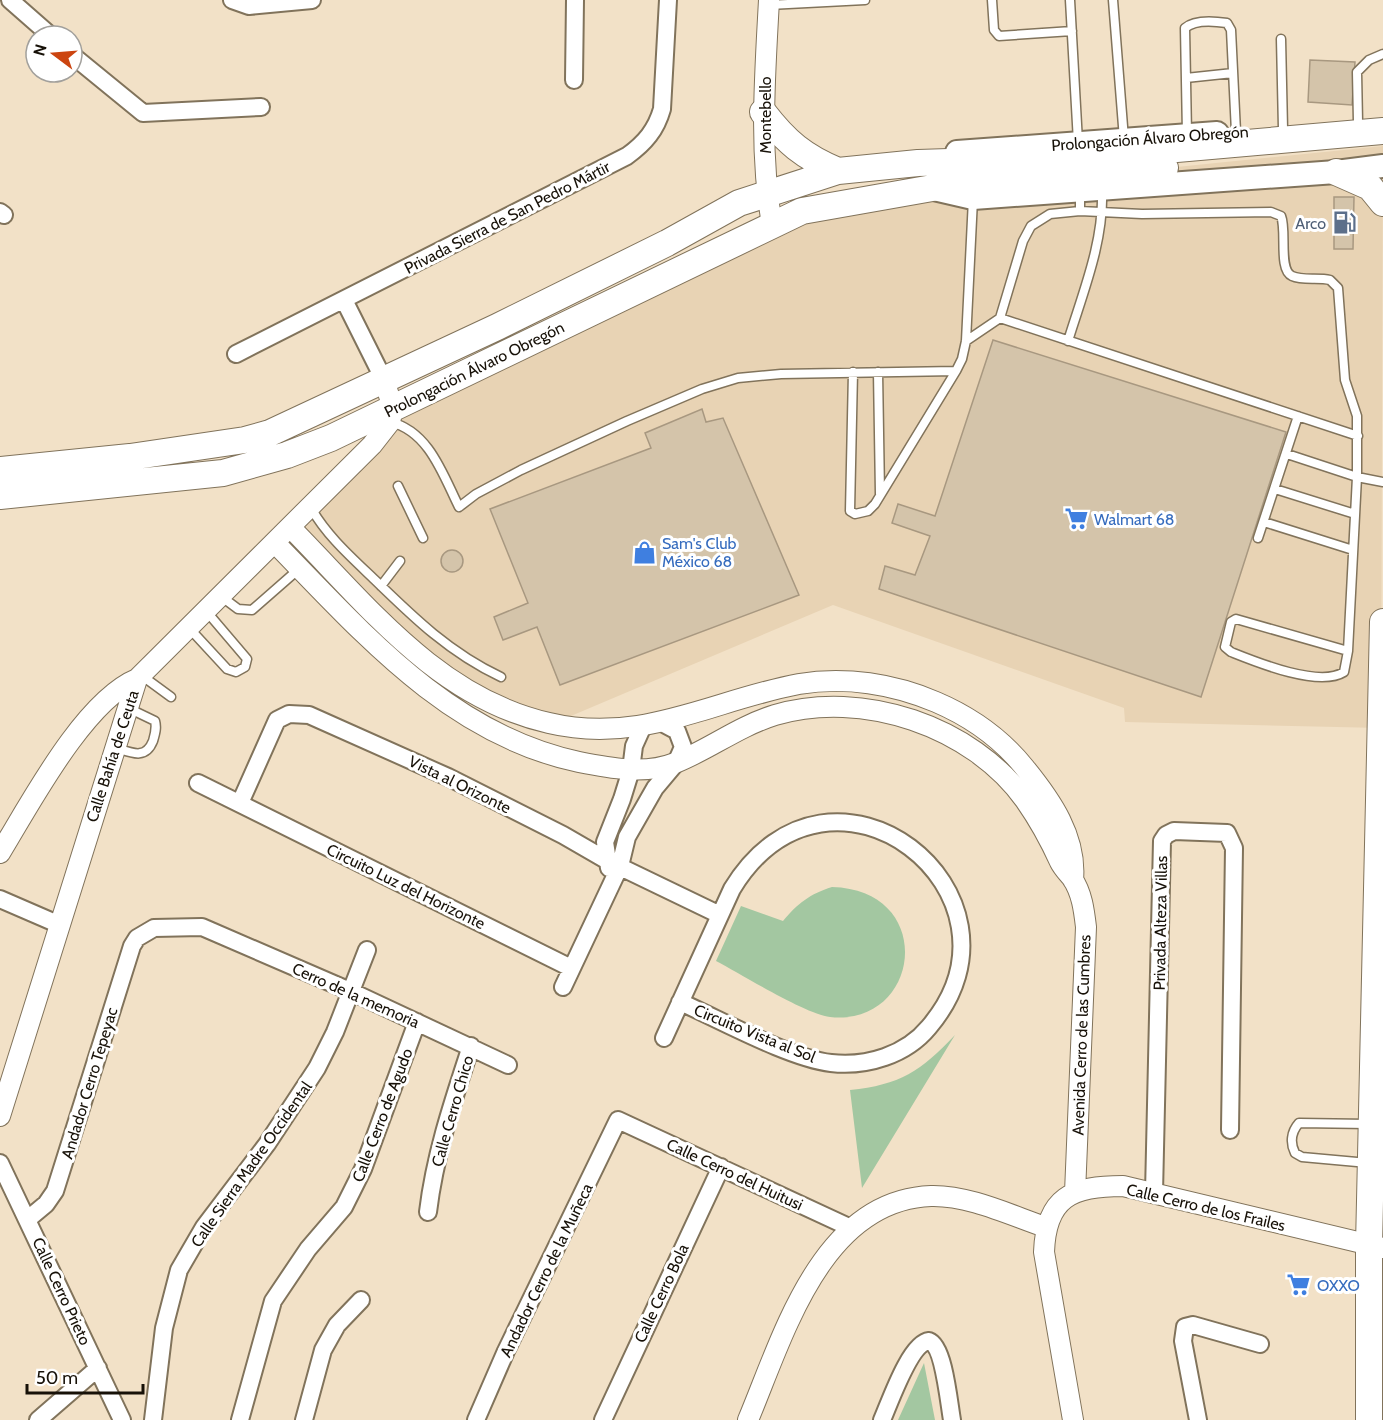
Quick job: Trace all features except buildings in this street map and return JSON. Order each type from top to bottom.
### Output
[{"type":"main road","points":[[763,112],[783,136],[805,156],[838,171]]},
{"type":"main road","name":"Prolongación Álvaro Obregón","points":[[972,189],[1123,156],[1188,135],[1283,129],[1383,118]]},
{"type":"main road","name":"Prolongación Álvaro Obregón","points":[[918,163],[967,150],[1078,143],[1123,156],[1383,131]]},
{"type":"main road","name":"Prolongación Álvaro Obregón","points":[[0,470],[130,458],[244,440],[310,416],[667,243],[724,210],[766,193],[838,171],[918,163],[1383,146]]},
{"type":"main road","name":"Prolongación Álvaro Obregón","points":[[0,496],[223,473],[254,466],[392,415],[772,225],[813,209],[855,200],[933,189],[972,189],[1080,201],[1102,189],[1336,172],[1383,166]]},
{"type":"main road","points":[[1336,172],[1370,188],[1383,203]]},
{"type":"main road","points":[[1369,1420],[1376,1246],[1371,1163],[1383,622]]},
{"type":"street","points":[[10,0],[37,24]]},
{"type":"street","points":[[232,0],[249,6],[312,0]]},
{"type":"street","points":[[573,80],[575,0]]},
{"type":"street","name":"Privada Sierra de San Pedro Mártir","points":[[236,354],[616,161],[641,146],[658,123],[662,109],[668,0]]},
{"type":"street","name":"Montebello","points":[[769,3],[763,112],[766,193],[772,225]]},
{"type":"street","points":[[84,65],[143,113],[261,107]]},
{"type":"street","points":[[344,300],[384,380],[392,415]]},
{"type":"street","name":"Calle Bahía de Ceuta","points":[[0,1116],[114,747],[139,677],[190,629],[372,445],[392,415]]},
{"type":"street","name":"Avenida Cerro de las Cumbres","points":[[291,528],[421,659],[477,698],[515,714],[552,724],[608,729],[652,725],[778,689],[822,681],[888,686],[924,697],[978,723],[1018,759],[1061,820],[1075,860],[1073,880]]},
{"type":"street","name":"Avenida Cerro de las Cumbres","points":[[275,543],[405,674],[461,714],[505,736],[577,762],[631,770],[676,763],[746,726],[806,708],[860,708],[907,720],[949,735],[998,771],[1020,794],[1036,816],[1051,840],[1061,865],[1073,880],[1084,905],[1086,927],[1075,1192]]},
{"type":"street","points":[[0,853],[74,739],[114,692],[139,677]]},
{"type":"street","name":"Vista al Orizonte","points":[[240,803],[277,720],[289,714],[309,715],[448,777],[563,835],[614,864],[720,915]]},
{"type":"street","points":[[563,987],[612,883],[614,864],[627,837],[655,788],[676,763],[683,747],[682,737],[677,731],[652,725],[634,746],[631,770],[604,842],[614,864]]},
{"type":"street","name":"Circuito Luz del Horizonte","points":[[198,783],[571,968]]},
{"type":"street","name":"Circuito Vista al Sol","points":[[823,824],[871,827],[885,831],[914,848],[932,867],[946,889],[955,912],[960,938],[957,979],[945,1006],[924,1033],[900,1050],[861,1063],[830,1063],[805,1057],[680,1002],[732,889],[752,860],[776,841],[792,832],[823,824]]},
{"type":"street","name":"Privada Alteza Villas","points":[[1154,1193],[1162,842],[1166,835],[1174,831],[1227,833],[1234,848],[1230,1130]]},
{"type":"street","points":[[0,899],[60,925]]},
{"type":"street","name":"Andador Cerro Tepeyac","points":[[28,1219],[46,1204],[55,1191],[137,938],[163,926],[202,927]]},
{"type":"street","name":"Cerro de la memoria","points":[[202,927],[350,991],[508,1065]]},
{"type":"street","name":"Calle Sierra Madre Occidental","points":[[153,1420],[165,1328],[179,1270],[204,1227],[303,1092],[335,1032],[367,950]]},
{"type":"street","points":[[664,1038],[680,1002]]},
{"type":"street","name":"Calle Cerro de Agudo","points":[[240,1420],[273,1301],[299,1262],[344,1207],[358,1179],[417,1022]]},
{"type":"street","name":"Calle Cerro Chico","points":[[428,1212],[432,1180],[447,1116],[471,1046]]},
{"type":"street","name":"Calle Cerro del Huitusi","points":[[618,1120],[851,1227]]},
{"type":"street","name":"Andador Cerro de la Muñeca","points":[[476,1420],[506,1351],[618,1120]]},
{"type":"street","name":"Calle Cerro Prieto","points":[[0,1163],[122,1420]]},
{"type":"street","name":"Calle Cerro Bola","points":[[603,1420],[721,1167]]},
{"type":"street","name":"Calle Cerro de los Frailes","points":[[1075,1192],[1095,1186],[1123,1186],[1376,1246]]},
{"type":"street","points":[[1074,1420],[1044,1252],[1045,1227],[1049,1216],[1075,1192]]},
{"type":"street","points":[[748,1420],[790,1321],[818,1266],[851,1227],[896,1204],[932,1196],[955,1199],[1045,1227]]},
{"type":"street","points":[[304,1420],[323,1350],[337,1325],[361,1300]]},
{"type":"street","points":[[1198,1420],[1183,1341],[1185,1326],[1193,1325],[1260,1344]]},
{"type":"street","points":[[882,1420],[912,1354],[922,1343],[929,1341],[935,1344],[940,1357],[952,1420]]},
{"type":"street","points":[[38,1420],[98,1368]]},
{"type":"lane","points":[[769,3],[865,0]]},
{"type":"lane","points":[[992,0],[994,30],[999,36],[1072,31]]},
{"type":"lane","points":[[1070,0],[1078,143]]},
{"type":"lane","points":[[1113,0],[1123,156]]},
{"type":"lane","points":[[1188,135],[1184,34],[1185,28],[1191,23],[1227,23],[1231,30],[1236,132]]},
{"type":"lane","points":[[1281,39],[1283,129]]},
{"type":"lane","points":[[1358,122],[1357,72],[1369,60],[1383,54]]},
{"type":"lane","points":[[1186,78],[1233,73]]},
{"type":"lane","points":[[853,372],[850,511],[855,514],[868,512],[880,495],[962,359],[966,341],[972,189]]},
{"type":"lane","points":[[1068,341],[1099,241],[1103,213],[1102,189]]},
{"type":"lane","points":[[966,341],[1000,318],[1023,241],[1031,226],[1050,214],[1080,201],[1103,213],[1271,212],[1281,216],[1284,226],[1284,262],[1288,273],[1294,277],[1330,280],[1338,288],[1345,380],[1355,405],[1358,436],[1357,477],[1348,651],[1346,667],[1340,675],[1294,674],[1231,652],[1225,643],[1231,622],[1236,619],[1348,651]]},
{"type":"lane","points":[[1000,318],[1358,436]]},
{"type":"lane","points":[[392,415],[419,436],[459,507],[476,494],[521,470],[702,389],[758,376],[956,370]]},
{"type":"lane","points":[[878,372],[880,495]]},
{"type":"lane","points":[[1258,538],[1298,416]]},
{"type":"lane","points":[[1287,454],[1357,477],[1383,482]]},
{"type":"lane","points":[[398,486],[423,538]]},
{"type":"lane","points":[[1275,489],[1355,514]]},
{"type":"lane","points":[[310,508],[333,538],[451,650],[501,677]]},
{"type":"lane","points":[[1264,522],[1353,550]]},
{"type":"lane","points":[[381,586],[400,561]]},
{"type":"lane","points":[[222,597],[238,609],[252,610],[300,568]]},
{"type":"lane","points":[[190,629],[227,669],[236,672],[245,667],[247,659],[242,650],[207,612]]},
{"type":"lane","points":[[139,677],[171,697]]},
{"type":"lane","points":[[114,747],[144,754],[149,749],[155,734],[155,721],[127,707]]},
{"type":"lane","points":[[1371,1163],[1302,1156],[1295,1153],[1292,1144],[1293,1132],[1299,1123],[1372,1124]]},
{"type":"shaded area","points":[[1383,146],[1381,728],[1125,722],[1124,708],[833,605],[552,724],[477,698],[291,528],[404,401],[855,200]]},
{"type":"green space","points":[[832,887],[866,894],[889,910],[902,932],[905,957],[899,981],[884,1001],[861,1014],[830,1017],[805,1009],[716,961],[741,906],[783,921],[805,900]]},
{"type":"green space","points":[[955,1035],[862,1188],[850,1090],[883,1084],[908,1074],[931,1058]]},
{"type":"green space","points":[[924,1363],[935,1420],[898,1420]]},
{"type":"place","name":"Arco","points":[[1344,223]]},
{"type":"place","name":"Walmart 68","points":[[1076,519]]},
{"type":"place","name":"Sam's Club México 68","points":[[644,552]]},
{"type":"place","name":"OXXO","points":[[1299,1285]]}]
